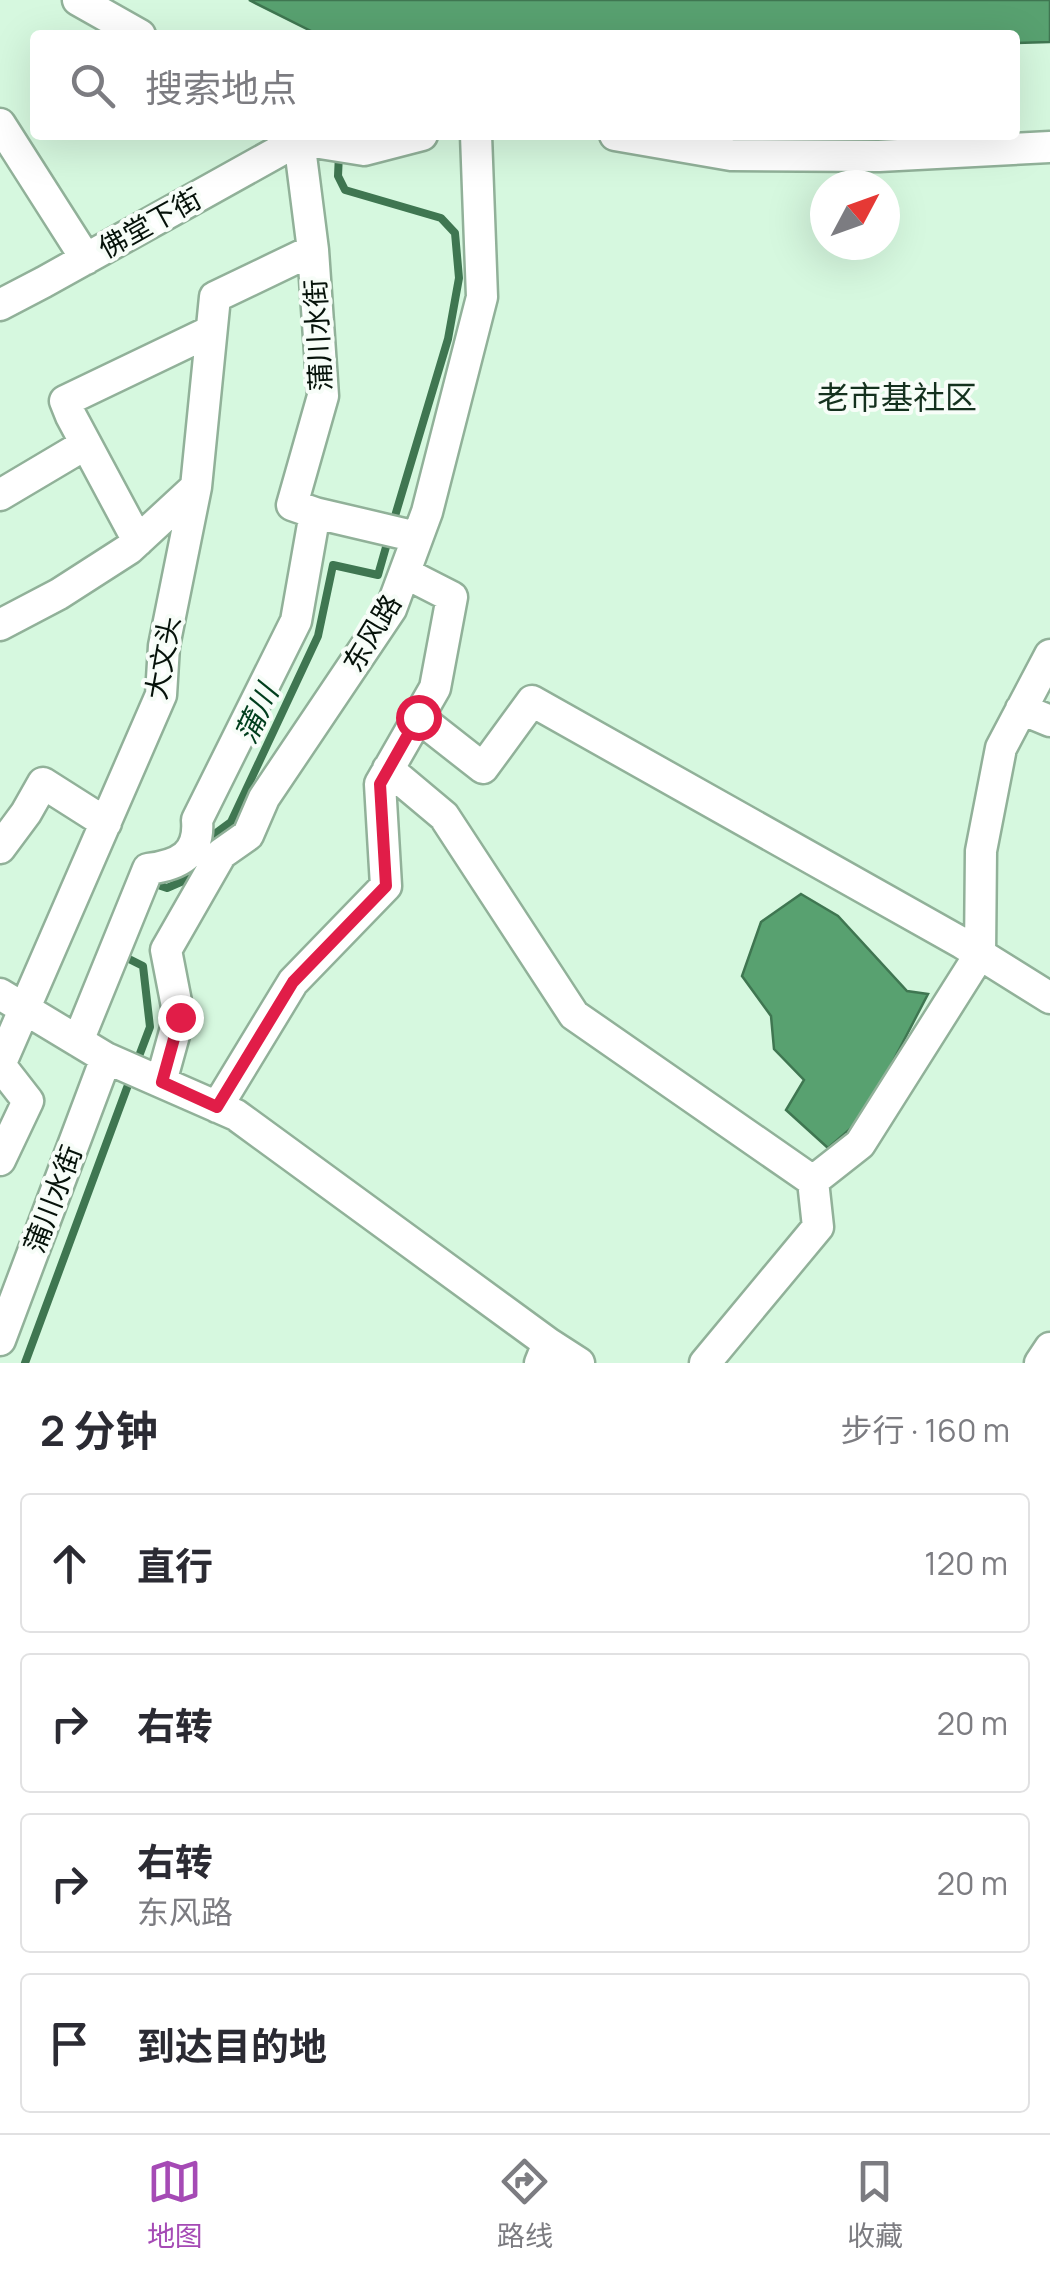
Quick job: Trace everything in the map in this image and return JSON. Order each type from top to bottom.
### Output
[{"type":"street","points":[[78,0],[131,30]]},
{"type":"street","points":[[0,124],[86,258]]},
{"type":"street","name":"佛堂下街","points":[[0,305],[298,140]]},
{"type":"street","name":"蒲川水街","points":[[300,140],[313,250],[323,396],[292,506],[316,513]]},
{"type":"street","points":[[306,140],[364,150],[403,140]]},
{"type":"street","name":"东风路","points":[[156,1080],[180,1017],[166,950],[222,854],[248,835],[264,798],[391,609],[405,573],[412,536],[427,512],[482,297],[476,140]]},
{"type":"street","points":[[643,140],[731,155],[879,156],[1050,147]]},
{"type":"street","name":"大文头","points":[[0,1160],[28,1101],[0,1065],[12,1002],[106,823],[161,696],[164,646],[196,486],[215,297],[313,250]]},
{"type":"street","points":[[138,541],[66,401],[211,331]]},
{"type":"street","points":[[0,494],[86,444]]},
{"type":"street","points":[[0,624],[59,594],[130,548],[196,486]]},
{"type":"street","points":[[78,1041],[148,869],[169,866],[186,856],[199,836],[197,820],[296,621],[316,513],[412,536]]},
{"type":"street","points":[[217,1107],[293,982],[386,886],[380,784],[434,688],[452,597],[405,573]]},
{"type":"street","points":[[813,1181],[860,1144],[980,954],[980,851],[1001,748],[1050,654]]},
{"type":"street","points":[[418,717],[483,768],[532,701],[980,954],[1050,998]]},
{"type":"street","points":[[1022,709],[1050,721]]},
{"type":"street","points":[[388,770],[444,816],[574,1015],[813,1181],[818,1227],[705,1363]]},
{"type":"street","points":[[0,848],[43,783],[106,823]]},
{"type":"street","points":[[12,1002],[112,1061],[236,1115],[544,1353],[579,1363]]},
{"type":"street","name":"蒲川水街","points":[[0,1340],[112,1061]]},
{"type":"street","points":[[1040,1363],[1050,1348]]},
{"type":"shaded area","points":[[249,0],[1050,0],[1050,42],[1020,43],[1020,30],[309,30]]},
{"type":"shaded area","points":[[801,894],[838,916],[907,991],[928,994],[864,1117],[828,1148],[786,1110],[804,1080],[774,1049],[771,1016],[742,976],[761,922]]},
{"type":"waterway","name":"蒲川","points":[[339,154],[338,176],[345,190],[441,218],[455,233],[459,278],[448,339],[392,526]]},
{"type":"waterway","name":"蒲川","points":[[208,848],[212,836],[231,822],[318,636],[333,565],[378,575],[388,540]]},
{"type":"waterway","name":"蒲川","points":[[153,888],[155,884],[167,888],[197,875]]},
{"type":"waterway","name":"蒲川","points":[[121,955],[143,966],[150,1027],[136,1064]]},
{"type":"waterway","name":"蒲川","points":[[25,1363],[131,1077]]},
{"type":"district","name":"老市基社区","points":[[897,398]]},
{"type":"route","points":[[180,1017],[162,1082],[217,1107],[293,982],[386,886],[380,784],[418,717]]}]
